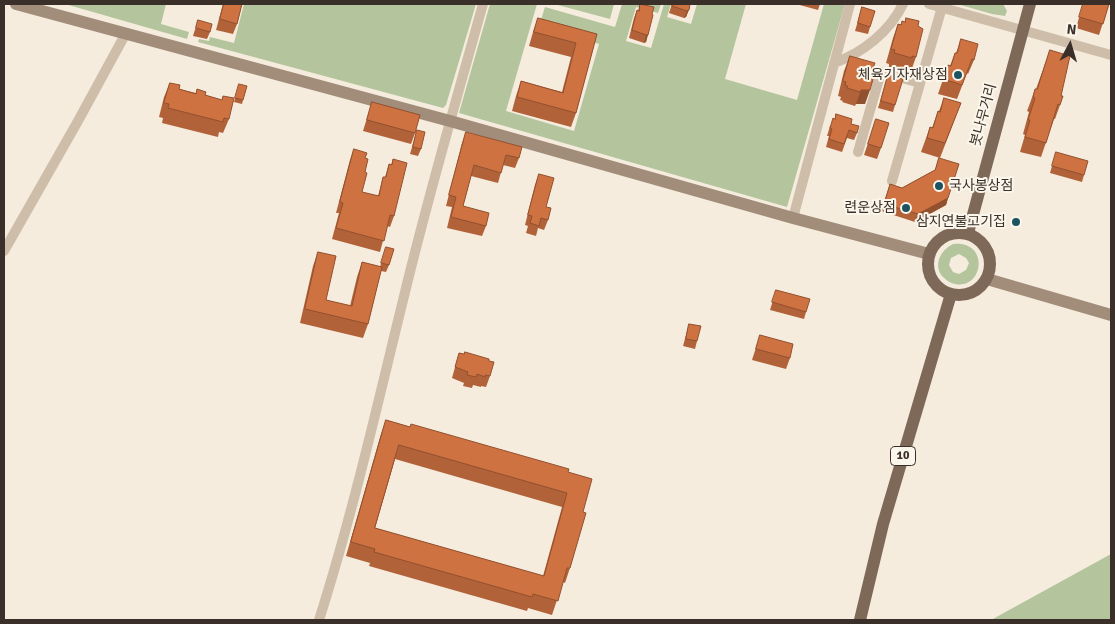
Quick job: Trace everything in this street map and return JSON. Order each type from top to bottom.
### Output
[{"type":"main road","name":"봇나무거리","points":[[968,233],[1030,4]]},
{"type":"main road","points":[[954,232],[968,233],[980,240],[989,251],[991,265],[983,285],[972,293],[965,295],[951,294],[938,287],[930,275],[928,268],[929,254],[936,242],[942,238],[954,232]]},
{"type":"main road","name":"10","points":[[860,620],[883,524],[951,294]]},
{"type":"street","points":[[16,4],[450,121],[793,218],[929,254]]},
{"type":"street","points":[[319,620],[333,575],[450,121],[483,4]]},
{"type":"street","points":[[793,218],[850,4]]},
{"type":"street","points":[[834,63],[850,58],[876,38],[893,20],[903,4]]},
{"type":"street","points":[[929,4],[1111,55]]},
{"type":"street","points":[[892,181],[942,7]]},
{"type":"street","points":[[4,251],[126,33]]},
{"type":"street","points":[[858,152],[881,72],[920,83]]},
{"type":"street","points":[[987,279],[1111,315]]},
{"type":"green space","points":[[65,4],[166,4],[161,24],[189,32],[187,39]]},
{"type":"green space","points":[[244,4],[476,4],[446,105],[443,108],[198,42],[199,39],[209,41],[210,37],[234,43]]},
{"type":"green space","points":[[490,4],[537,4],[506,111],[574,131],[599,44],[539,26],[545,7],[615,27],[622,4],[661,4],[658,13],[636,7],[626,41],[651,48],[664,4],[671,4],[667,17],[691,24],[697,4],[746,4],[725,79],[797,100],[824,4],[845,4],[787,207],[459,113]]},
{"type":"green space","points":[[554,4],[614,4],[610,19]]},
{"type":"green space","points":[[957,4],[1003,4],[1007,11],[1005,16]]},
{"type":"green space","points":[[953,244],[965,245],[973,249],[978,256],[979,265],[977,273],[972,280],[965,284],[955,284],[948,281],[939,271],[938,262],[942,254]],"holes":[[[959,254],[966,258],[969,263],[966,270],[959,274],[953,272],[949,265],[951,258]]]},
{"type":"green space","points":[[1111,554],[1111,620],[991,620]]},
{"type":"building","points":[[224,4],[242,4],[237,24],[220,19]]},
{"type":"building","points":[[640,4],[654,7],[648,35],[632,30]]},
{"type":"building","points":[[673,4],[690,4],[689,10],[672,6]]},
{"type":"building","points":[[1083,4],[1109,4],[1103,24],[1079,17]]},
{"type":"building","points":[[862,7],[875,11],[870,27],[858,23]]},
{"type":"building","points":[[538,18],[597,34],[576,113],[517,97],[521,81],[563,93],[576,43],[534,32]]},
{"type":"building","points":[[906,18],[919,21],[918,26],[923,29],[916,57],[912,56],[912,58],[894,53],[895,50],[891,49],[898,24],[901,25],[902,21],[905,22]]},
{"type":"building","points":[[198,20],[212,24],[210,32],[196,28]]},
{"type":"building","points":[[961,39],[978,44],[974,60],[972,59],[962,85],[943,79],[948,65],[951,66],[955,53],[957,53]]},
{"type":"building","points":[[1050,50],[1070,56],[1061,96],[1063,96],[1060,105],[1058,104],[1046,143],[1025,137],[1035,98],[1033,97],[1035,89],[1037,89]]},
{"type":"building","points":[[850,56],[875,63],[873,68],[876,69],[870,90],[861,90],[860,92],[845,86],[846,82],[843,81]]},
{"type":"building","points":[[888,75],[903,79],[895,105],[881,101]]},
{"type":"building","points":[[170,83],[180,85],[179,89],[196,94],[197,89],[206,92],[205,95],[222,100],[223,96],[234,98],[229,119],[224,118],[223,122],[168,108],[169,104],[164,103]]},
{"type":"building","points":[[239,84],[247,86],[243,100],[235,98]]},
{"type":"building","points":[[944,98],[961,103],[945,143],[927,138],[930,127],[933,128],[938,111],[940,112]]},
{"type":"building","points":[[372,102],[420,115],[415,133],[367,120]]},
{"type":"building","points":[[836,114],[852,119],[851,124],[859,126],[857,133],[849,130],[844,144],[829,139],[832,129],[830,128]]},
{"type":"building","points":[[876,119],[889,123],[881,148],[868,144]]},
{"type":"building","points":[[417,130],[425,132],[421,149],[413,147]]},
{"type":"building","points":[[466,132],[522,147],[519,158],[506,155],[501,173],[474,165],[463,206],[489,213],[486,226],[451,217],[456,197],[449,195]]},
{"type":"building","points":[[354,149],[367,153],[365,158],[368,159],[365,172],[367,173],[362,192],[379,196],[383,177],[386,177],[389,164],[392,165],[393,159],[407,163],[394,216],[390,215],[384,241],[336,228],[343,203],[340,202]]},
{"type":"building","points":[[1056,152],[1088,161],[1084,175],[1052,166]]},
{"type":"building","points":[[939,158],[959,164],[948,198],[918,214],[884,204],[890,184],[902,188],[935,170]]},
{"type":"building","points":[[539,174],[554,178],[546,207],[551,208],[548,220],[541,218],[539,226],[530,223],[532,216],[528,215]]},
{"type":"building","points":[[386,247],[394,249],[389,265],[381,263]]},
{"type":"building","points":[[318,252],[336,256],[326,300],[352,306],[362,262],[382,267],[368,324],[305,309]]},
{"type":"building","points":[[776,290],[810,299],[806,312],[772,302]]},
{"type":"building","points":[[689,324],[701,326],[697,341],[686,339]]},
{"type":"building","points":[[760,335],[793,344],[790,358],[756,349]]},
{"type":"building","points":[[465,352],[494,362],[490,376],[485,375],[485,377],[477,374],[476,377],[467,375],[468,372],[455,367],[459,353],[464,354]]},
{"type":"building","points":[[386,420],[410,427],[411,424],[569,469],[568,472],[592,479],[583,512],[586,513],[558,601],[533,594],[532,597],[374,552],[375,549],[351,542]],"holes":[[[399,445],[567,493],[544,576],[375,528]]]},
{"type":"place","name":"체육기자재상점","points":[[958,75]]},
{"type":"place","name":"국사봉상점","points":[[939,186]]},
{"type":"place","name":"련운상점","points":[[906,208]]},
{"type":"place","name":"삼지연불고기집","points":[[1016,222]]}]
